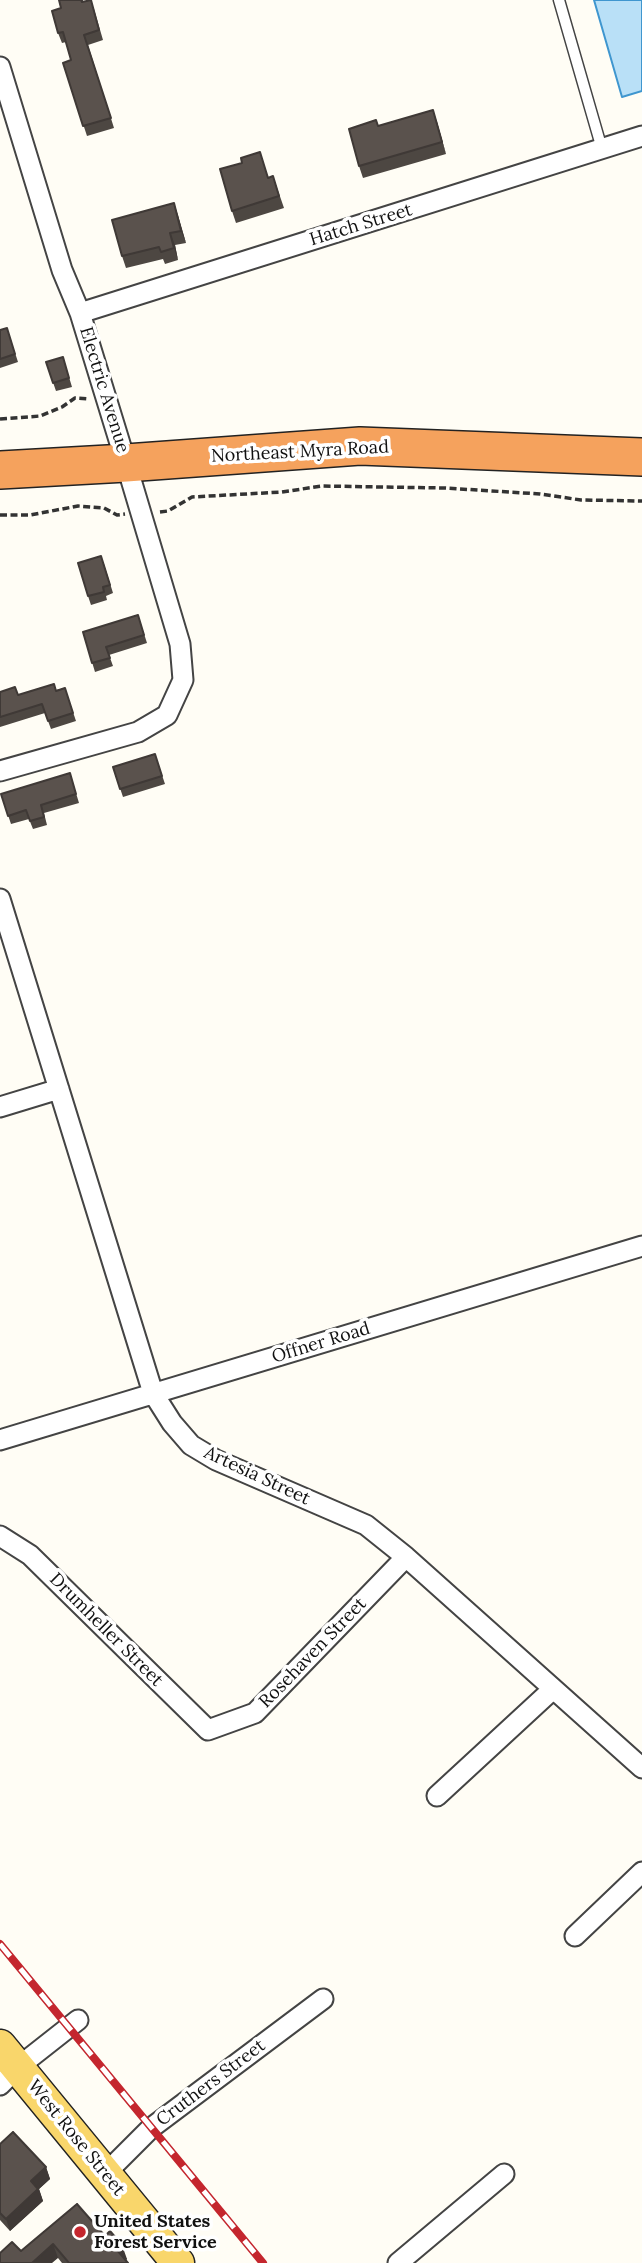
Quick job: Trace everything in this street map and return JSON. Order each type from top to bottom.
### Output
[{"type":"highway","name":"Northeast Myra Road","points":[[0,470],[360,446],[642,457]]},
{"type":"main road","name":"West Rose Street","points":[[6,2066],[105,2174],[178,2263]]},
{"type":"street","name":"Electric Avenue","points":[[0,67],[62,270],[80,313],[141,513],[180,644],[183,680],[167,715],[138,732],[0,771]]},
{"type":"street","name":"Hatch Street","points":[[80,313],[642,136]]},
{"type":"street","name":"Artesia Street","points":[[0,899],[153,1394],[172,1423],[191,1445],[216,1460],[366,1525],[407,1558],[642,1768]]},
{"type":"street","points":[[0,1107],[59,1089]]},
{"type":"street","name":"Offner Road","points":[[0,1440],[642,1245]]},
{"type":"street","name":"Drumheller Street","points":[[0,1536],[30,1555],[208,1730]]},
{"type":"street","name":"Rosehaven Street","points":[[208,1730],[255,1713],[407,1558]]},
{"type":"street","points":[[437,1796],[553,1689]]},
{"type":"street","points":[[575,1936],[642,1872]]},
{"type":"street","name":"Cruthers Street","points":[[105,2174],[152,2128],[323,1999]]},
{"type":"street","points":[[6,2066],[78,2020]]},
{"type":"street","points":[[398,2263],[504,2174]]},
{"type":"lane","points":[[559,0],[603,150]]},
{"type":"path","points":[[0,419],[40,416],[75,398],[107,400]]},
{"type":"path","points":[[0,515],[30,515],[78,506],[104,508],[117,515],[169,511],[192,497],[282,492],[322,486],[445,488],[540,494],[581,500],[642,501]]},
{"type":"water","points":[[594,0],[642,0],[642,91],[622,97]]},
{"type":"building","points":[[59,0],[91,0],[99,30],[84,35],[111,118],[83,126],[63,63],[71,60],[63,32],[58,33],[52,11],[61,8]]},
{"type":"building","points":[[433,110],[442,142],[359,166],[349,129],[376,120],[378,126]]},
{"type":"building","points":[[260,152],[268,178],[273,176],[279,196],[232,211],[220,169],[242,163],[241,158]]},
{"type":"building","points":[[174,203],[181,231],[170,233],[174,248],[161,252],[159,247],[122,256],[112,220]]},
{"type":"building","points":[[7,328],[15,354],[0,359],[0,330]]},
{"type":"building","points":[[63,357],[69,378],[53,383],[46,362]]},
{"type":"building","points":[[101,556],[110,585],[103,587],[104,592],[88,596],[78,563]]},
{"type":"building","points":[[138,615],[144,635],[106,647],[110,658],[92,663],[83,632]]},
{"type":"building","points":[[54,684],[56,691],[65,688],[73,713],[48,721],[42,704],[0,717],[0,692],[15,687],[18,695]]},
{"type":"building","points":[[155,754],[162,776],[120,789],[113,767]]},
{"type":"building","points":[[70,773],[76,794],[41,805],[44,817],[30,821],[26,810],[8,816],[1,794]]},
{"type":"building","points":[[13,2132],[46,2167],[31,2181],[38,2189],[6,2219],[0,2213],[0,2144]]},
{"type":"building","points":[[77,2204],[105,2236],[110,2231],[122,2245],[117,2250],[128,2263],[69,2263],[53,2244],[32,2263],[0,2263],[0,2253],[12,2242],[21,2251]]},
{"type":"railway","points":[[0,1944],[263,2263]]},
{"type":"place","name":"United States Forest Service","points":[[80,2232]]}]
